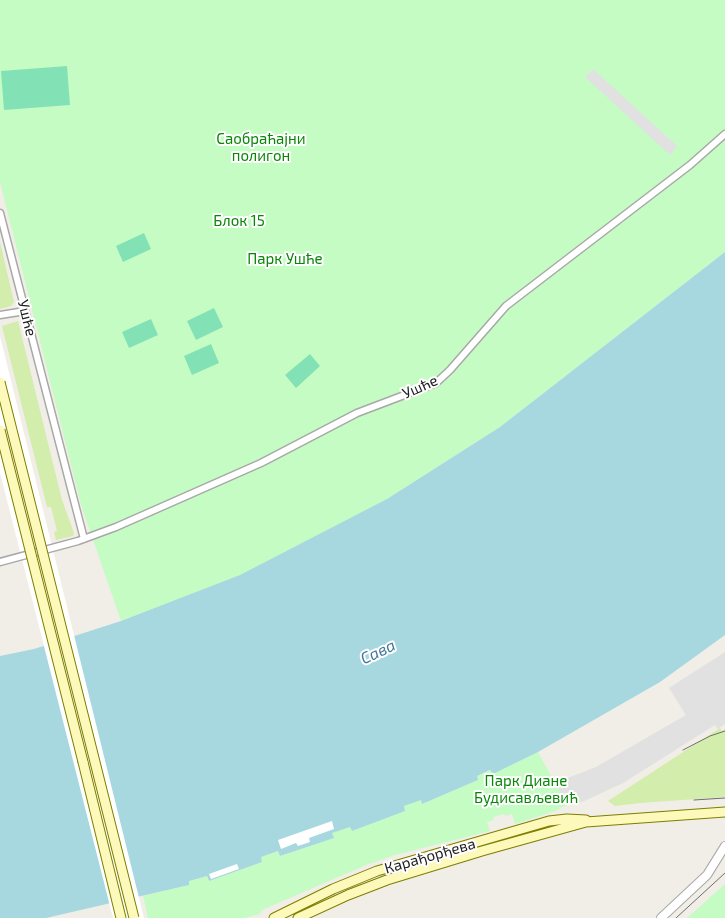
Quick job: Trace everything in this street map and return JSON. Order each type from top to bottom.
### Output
[{"type":"main road","points":[[0,382],[134,918]]},
{"type":"main road","points":[[0,430],[121,918]]},
{"type":"main road","name":"Карађорђева","points":[[274,918],[333,889],[390,867],[550,821],[567,819],[594,821],[725,812]]},
{"type":"main road","name":"Карађорђева","points":[[298,918],[348,895],[390,879],[492,848],[594,821]]},
{"type":"street","name":"Ушће","points":[[0,562],[116,527],[225,480],[357,413],[436,383],[450,370],[506,306],[690,165],[725,134]]},
{"type":"street","name":"Ушће","points":[[0,213],[84,538]]},
{"type":"street","points":[[1,316],[25,311]]},
{"type":"street","points":[[661,918],[707,875],[725,846]]},
{"type":"green space","name":"Парк Ушће","points":[[0,0],[725,0],[725,252],[500,427],[387,499],[241,575],[121,621],[81,505],[0,182]]},
{"type":"green space","points":[[67,66],[70,105],[4,110],[1,71]]},
{"type":"green space","points":[[144,233],[151,249],[123,262],[116,246]]},
{"type":"green space","points":[[0,242],[14,302],[11,306],[0,309]]},
{"type":"green space","points":[[214,308],[223,327],[196,340],[187,321]]},
{"type":"green space","points":[[151,319],[158,335],[129,348],[122,332]]},
{"type":"green space","points":[[18,321],[62,500],[74,533],[73,536],[56,540],[54,532],[57,531],[51,507],[47,507],[2,326]]},
{"type":"green space","points":[[211,344],[219,363],[192,375],[184,356]]},
{"type":"green space","points":[[310,354],[320,366],[296,388],[285,375]]},
{"type":"green space","points":[[720,728],[722,731],[725,729],[725,797],[615,806],[608,801]]},
{"type":"green space","name":"Парк Диане Будисављевић","points":[[538,752],[567,805],[555,811],[515,824],[512,814],[493,817],[494,820],[487,822],[490,831],[395,855],[366,865],[262,910],[260,914],[244,918],[148,918],[143,896],[189,885],[188,881],[207,876],[208,881],[262,862],[260,857],[278,851],[280,856],[334,838],[332,833],[350,826],[352,831],[405,811],[404,806],[421,799],[422,804],[478,780],[477,776],[491,770],[493,774]]},
{"type":"green space","points":[[725,884],[725,918],[687,918]]},
{"type":"shaded area","points":[[593,69],[677,146],[670,155],[585,77]]},
{"type":"shaded area","points":[[725,652],[725,724],[718,729],[715,725],[623,783],[582,802],[567,805],[555,783],[596,767],[686,715],[669,688]]},
{"type":"water","name":"Сава","points":[[725,252],[725,635],[660,682],[538,752],[493,774],[490,770],[477,776],[478,780],[422,804],[421,800],[404,806],[405,811],[352,831],[350,827],[332,833],[334,838],[280,856],[278,851],[261,857],[262,862],[209,881],[207,876],[189,881],[189,885],[46,918],[0,918],[0,656],[34,649],[121,621],[240,575],[387,499],[500,427]]},
{"type":"pier","points":[[0,336],[144,918],[113,918],[0,473]]},
{"type":"pier","points":[[332,821],[334,829],[309,838],[310,842],[298,846],[296,843],[281,849],[278,840]]},
{"type":"pier","points":[[237,864],[239,869],[211,879],[209,874]]},
{"type":"tram line","points":[[683,750],[710,736],[725,731]]},
{"type":"tram line","points":[[694,800],[725,798]]},
{"type":"tram line","points":[[676,918],[725,873]]},
{"type":"park label","name":"Саобраћајни полигон","points":[[261,148]]},
{"type":"park label","name":"Блок 15","points":[[239,221]]}]
